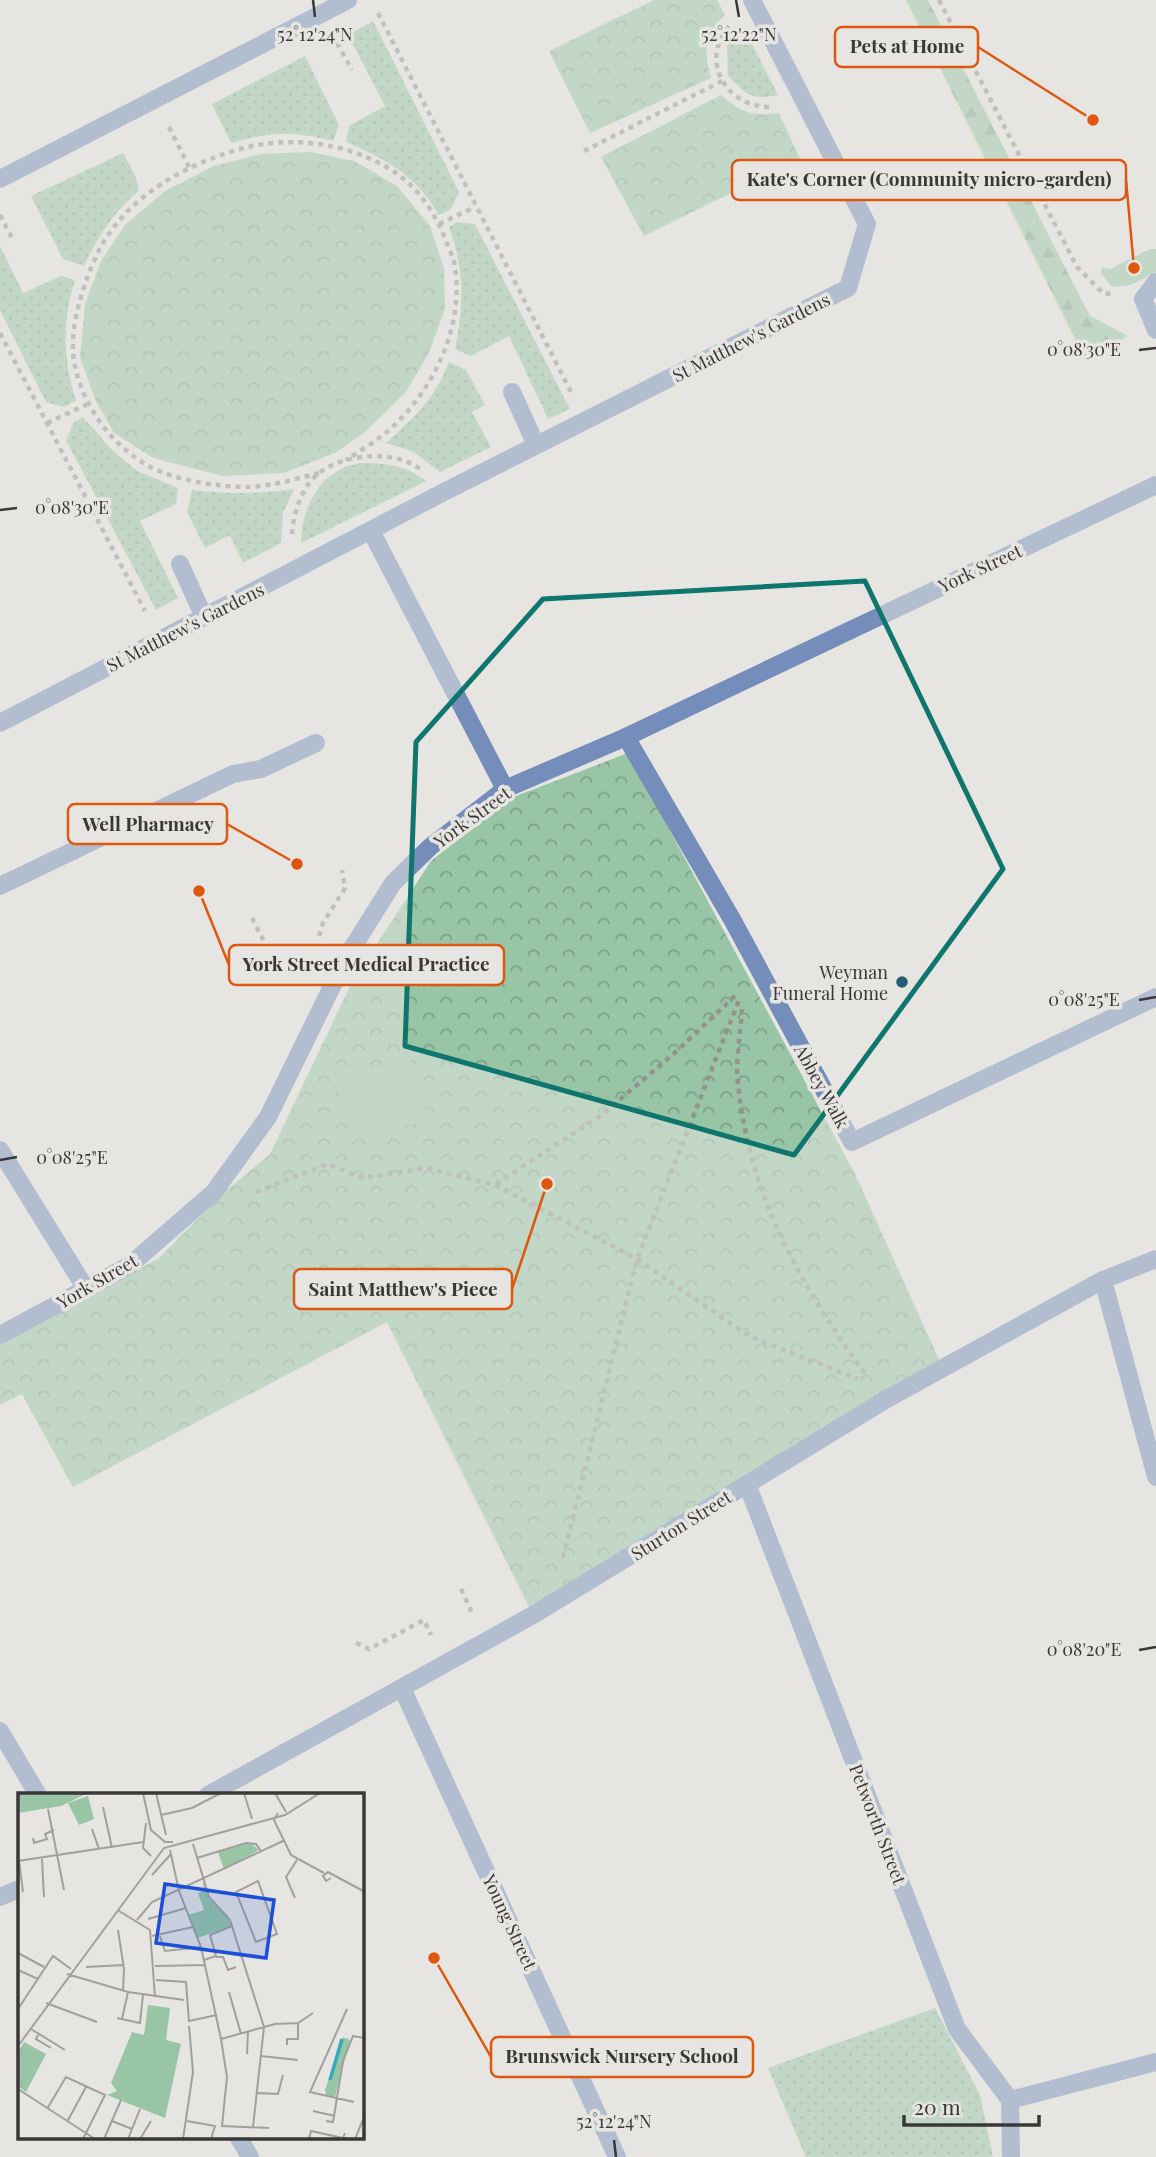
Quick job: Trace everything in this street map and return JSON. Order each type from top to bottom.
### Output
[{"type":"street","points":[[0,178],[348,0]]},
{"type":"street","name":"St Matthew's Gardens","points":[[0,723],[442,493],[848,288],[867,224],[754,4]]},
{"type":"street","points":[[1156,282],[1143,299],[1156,330]]},
{"type":"street","points":[[513,392],[536,445]]},
{"type":"street","name":"York Street","points":[[0,1335],[130,1265],[214,1192],[268,1116],[346,958],[394,883],[430,847],[505,789],[626,737],[1156,485]]},
{"type":"street","points":[[371,531],[505,789]]},
{"type":"street","points":[[180,564],[204,618]]},
{"type":"street","name":"Abbey Walk","points":[[626,737],[733,921],[852,1142],[1156,997]]},
{"type":"street","points":[[0,886],[233,774],[261,769],[316,743]]},
{"type":"street","points":[[0,1150],[86,1289]]},
{"type":"street","name":"Sturton Street","points":[[212,1793],[548,1606],[747,1484],[880,1394],[1103,1280],[1156,1259]]},
{"type":"street","points":[[1103,1280],[1156,1477]]},
{"type":"street","name":"Petworth Street","points":[[747,1484],[957,2029],[1010,2099]]},
{"type":"street","name":"Young Street","points":[[402,1688],[617,2157]]},
{"type":"street","points":[[0,1731],[37,1793]]},
{"type":"street","points":[[0,1896],[18,1889]]},
{"type":"street","points":[[1011,2157],[1010,2099],[1156,2062]]},
{"type":"street","points":[[240,2140],[250,2157]]},
{"type":"path","points":[[939,0],[1077,267],[1103,293],[1143,299]]},
{"type":"path","points":[[754,4],[726,28],[718,45],[717,63],[722,81],[731,93],[743,102],[757,107],[773,107],[802,96]]},
{"type":"path","points":[[378,12],[586,421]]},
{"type":"path","points":[[584,151],[722,81]]},
{"type":"path","points":[[155,99],[189,167]]},
{"type":"path","points":[[292,142],[349,150],[372,158],[414,188],[439,224],[455,265],[457,293],[453,323],[444,352],[429,380],[387,432],[346,460],[319,473],[249,487],[208,484],[176,476],[146,465],[100,423],[88,404],[74,362],[73,334],[80,298],[91,268],[108,234],[128,211],[189,167],[261,143],[292,142]]},
{"type":"path","points":[[439,224],[475,206]]},
{"type":"path","points":[[0,215],[12,238]]},
{"type":"path","points":[[0,333],[160,640]]},
{"type":"path","points":[[47,423],[88,404]]},
{"type":"path","points":[[346,460],[367,456],[402,460],[423,472],[442,493]]},
{"type":"path","points":[[298,569],[291,549],[292,526],[309,483],[319,473]]},
{"type":"path","points":[[252,918],[275,965],[284,970],[313,957],[323,923],[345,888],[342,870]]},
{"type":"path","points":[[313,957],[338,975]]},
{"type":"path","points":[[495,1185],[603,1114],[678,1051],[744,987],[757,968]]},
{"type":"path","points":[[548,1606],[560,1572],[637,1259],[744,987]]},
{"type":"path","points":[[744,987],[737,1082],[749,1156],[782,1241],[814,1298],[880,1394]]},
{"type":"path","points":[[214,1192],[243,1197],[328,1164],[363,1178],[426,1168],[495,1185],[637,1259],[750,1336],[880,1394]]},
{"type":"path","points":[[461,1589],[474,1617]]},
{"type":"path","points":[[356,1643],[369,1649],[424,1620],[433,1639]]},
{"type":"highlighted area","points":[[865,581],[1003,869],[794,1155],[405,1046],[416,742],[543,599]]},
{"type":"green space","points":[[654,0],[717,0],[725,15],[713,30],[707,44],[711,78],[590,133],[549,51]]},
{"type":"green space","points":[[906,0],[928,0],[1090,316],[1128,336],[1084,357]]},
{"type":"green space","points":[[373,21],[459,192],[451,209],[439,215],[420,189],[399,170],[346,142],[349,126],[385,106],[348,35]]},
{"type":"green space","points":[[742,24],[778,95],[755,96],[728,76],[727,44]]},
{"type":"green space","points":[[305,56],[339,125],[333,141],[305,135],[282,134],[231,143],[212,104]]},
{"type":"green space","points":[[721,95],[747,112],[779,113],[800,159],[644,236],[601,157]]},
{"type":"green space","points":[[310,152],[354,161],[397,186],[430,226],[444,268],[445,309],[429,353],[405,393],[365,432],[335,453],[284,473],[223,476],[153,458],[114,433],[96,401],[80,358],[85,304],[101,261],[125,225],[165,191],[214,166],[261,154]]},
{"type":"green space","points":[[123,153],[135,175],[139,190],[107,225],[84,266],[63,259],[31,196]]},
{"type":"green space","points":[[457,222],[475,224],[570,409],[548,419],[509,336],[471,356],[455,349],[461,288],[458,259],[449,227]]},
{"type":"green space","points":[[0,246],[23,293],[61,276],[75,280],[68,310],[66,340],[76,401],[64,407],[46,402],[0,310]]},
{"type":"green space","points":[[1150,249],[1156,249],[1156,272],[1131,285],[1112,287],[1101,273],[1102,267],[1110,269]]},
{"type":"green space","points":[[449,362],[466,370],[485,405],[472,412],[491,447],[440,472],[412,451],[386,443],[423,407],[437,387]]},
{"type":"green space","points":[[83,417],[111,449],[137,471],[178,488],[176,504],[140,521],[178,598],[156,610],[66,440],[74,422]]},
{"type":"green space","points":[[360,463],[395,466],[411,471],[426,481],[301,543],[303,522],[316,492],[339,470]]},
{"type":"green space","points":[[294,489],[283,513],[281,543],[243,563],[230,535],[205,548],[187,512],[192,490],[243,493]]},
{"type":"green space","points":[[628,753],[855,1174],[943,1368],[533,1615],[387,1322],[73,1487],[22,1394],[0,1405],[0,1343],[158,1259],[222,1194],[270,1154],[352,982],[431,861],[511,798]]},
{"type":"green space","points":[[410,1058],[428,1120],[353,1141],[335,1079]]},
{"type":"green space","points":[[935,2008],[980,2095],[993,2157],[806,2157],[768,2068]]},
{"type":"place","name":"Pets at Home","points":[[1093,120]]},
{"type":"place","name":"Kate's Corner (Community micro-garden)","points":[[1134,268]]},
{"type":"place","name":"Well Pharmacy","points":[[297,864]]},
{"type":"place","name":"York Street Medical Practice","points":[[199,891]]},
{"type":"place","name":"Weyman Funeral Home","points":[[902,982]]},
{"type":"place","name":"Saint Matthew's Piece","points":[[547,1184]]},
{"type":"place","name":"Brunswick Nursery School","points":[[434,1958]]}]
